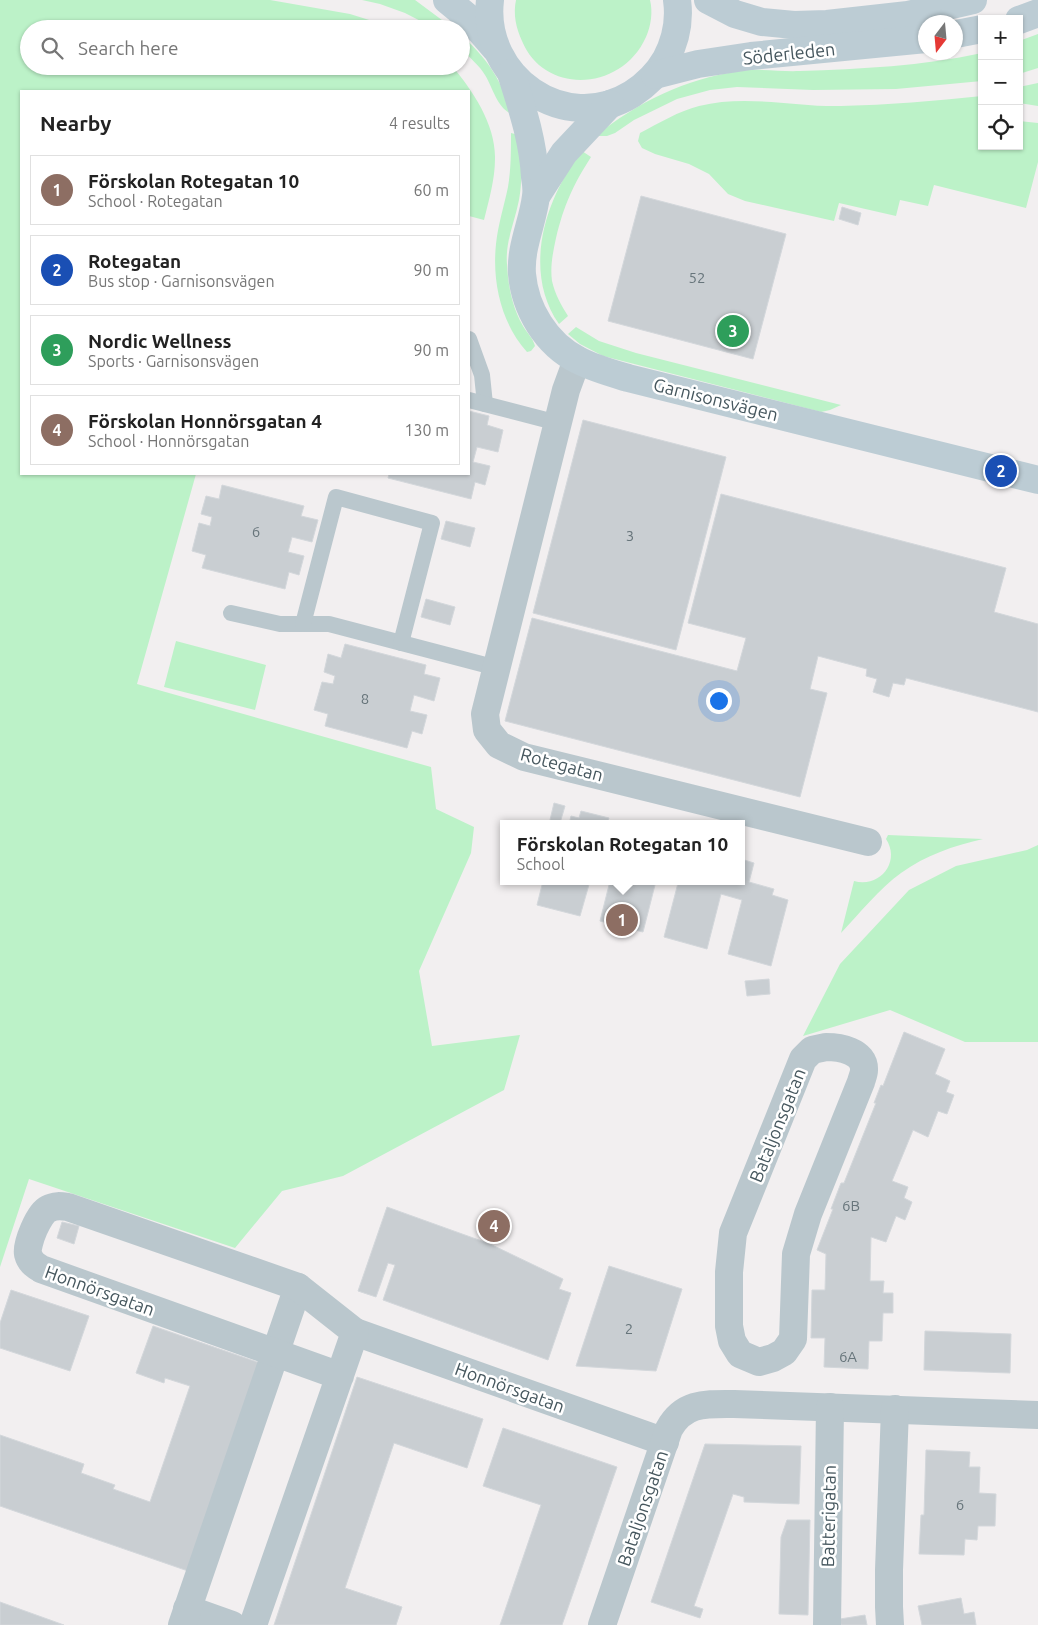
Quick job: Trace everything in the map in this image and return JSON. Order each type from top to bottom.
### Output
[{"type":"main road","points":[[447,0],[470,19],[496,49],[511,73],[524,86],[556,104],[574,107],[610,104],[642,88],[655,76],[667,57],[675,36],[678,21],[677,0]]},
{"type":"main road","points":[[490,0],[491,30],[496,49]]},
{"type":"main road","name":"Söderleden","points":[[708,0],[735,14],[762,22],[794,25],[827,24],[908,15],[973,0]]},
{"type":"main road","points":[[1023,19],[1038,14]]},
{"type":"main road","points":[[963,33],[978,30]]},
{"type":"main road","name":"Söderleden","points":[[655,76],[698,64],[751,56],[918,40]]},
{"type":"main road","name":"Garnisonsvägen","points":[[511,73],[528,125],[534,158],[536,195],[525,243],[522,274],[528,300],[538,325],[553,342],[576,360],[628,378],[1038,480]]},
{"type":"main road","name":"Garnisonsvägen","points":[[536,195],[564,153],[610,104]]},
{"type":"street","name":"Rotegatan","points":[[576,360],[566,390],[485,714],[487,730],[500,745],[524,757],[868,842]]},
{"type":"street","name":"Bataljonsgatan","points":[[826,1046],[837,1047],[850,1051],[860,1059],[864,1068],[861,1082],[808,1214],[796,1254],[793,1339],[784,1352],[759,1362],[740,1354],[732,1341],[729,1326],[729,1272],[733,1233],[803,1059],[812,1050],[826,1046]]},
{"type":"street","name":"Honnörsgatan","points":[[340,1376],[50,1274],[33,1264],[28,1254],[40,1216],[47,1209],[57,1206],[68,1207],[298,1287],[355,1332],[665,1442]]},
{"type":"street","points":[[232,1625],[184,1617],[298,1287]]},
{"type":"street","points":[[253,1625],[355,1332]]},
{"type":"street","points":[[759,1362],[760,1405]]},
{"type":"street","name":"Bataljonsgatan","points":[[602,1625],[665,1442],[675,1419],[684,1411],[697,1406],[715,1404],[1038,1414]]},
{"type":"street","name":"Batterigatan","points":[[827,1625],[830,1407]]},
{"type":"street","points":[[890,1625],[889,1579],[895,1409]]},
{"type":"lane","points":[[470,341],[482,375],[477,402],[558,423]]},
{"type":"lane","points":[[303,624],[336,497],[432,523],[402,643]]},
{"type":"lane","points":[[231,613],[280,624],[329,624],[497,668]]},
{"type":"green space","points":[[0,0],[270,0],[350,14],[369,20],[20,20],[20,75],[459,75],[468,86],[482,109],[492,134],[495,159],[494,174],[484,220],[470,216],[470,90],[20,90],[20,475],[196,475],[137,684],[431,767],[436,809],[474,827],[471,853],[419,971],[432,1046],[520,1035],[504,1090],[343,1176],[282,1191],[235,1248],[29,1179],[0,1267]]},
{"type":"green space","points":[[362,0],[415,0],[442,20],[419,20],[380,4]]},
{"type":"green space","points":[[516,0],[650,0],[650,24],[646,37],[635,55],[620,68],[602,76],[584,80],[565,78],[548,71],[533,59],[518,31],[515,16]]},
{"type":"green space","points":[[1038,34],[1038,68],[1023,73],[1023,60],[1023,40]]},
{"type":"green space","points":[[470,44],[493,72],[504,91],[514,115],[500,104],[483,72],[470,58]]},
{"type":"green space","points":[[978,54],[978,81],[896,89],[813,90],[737,87],[710,90],[677,99],[634,120],[615,133],[607,136],[596,136],[628,113],[663,94],[681,86],[719,75],[747,70],[800,71],[891,66],[942,60],[963,60],[963,56]]},
{"type":"green space","points":[[1038,83],[1038,106],[1023,104],[1023,86]]},
{"type":"green space","points":[[978,96],[978,150],[1023,150],[1023,121],[1038,123],[1038,162],[1026,208],[934,185],[928,206],[900,200],[896,216],[839,203],[834,221],[745,201],[728,194],[709,174],[689,164],[642,148],[638,141],[640,133],[669,118],[692,108],[717,103],[752,101],[841,106]]},
{"type":"green space","points":[[511,133],[519,135],[521,176],[519,200],[507,248],[508,272],[511,296],[516,311],[535,346],[531,351],[527,352],[518,341],[505,315],[497,287],[495,258],[497,237],[510,174]]},
{"type":"green space","points":[[582,151],[591,157],[574,186],[562,215],[552,259],[551,275],[553,286],[568,316],[559,324],[548,303],[542,281],[540,258],[543,235],[549,212],[558,190]]},
{"type":"green space","points":[[576,327],[599,341],[636,353],[841,405],[821,412],[603,356],[580,344],[568,334]]},
{"type":"green space","points":[[176,641],[266,665],[255,710],[164,687]]},
{"type":"green space","points":[[888,835],[983,839],[940,852],[910,867],[885,886],[841,933],[854,881],[872,881],[880,877],[889,864],[891,856],[886,839]]},
{"type":"green space","points":[[1038,845],[1038,1042],[965,1042],[890,1010],[803,1036],[840,964],[909,890],[956,866],[1027,850]]},
{"type":"building","points":[[641,196],[786,234],[753,359],[608,321]]},
{"type":"building","points":[[842,207],[861,213],[858,225],[839,219]]},
{"type":"building","points":[[470,411],[489,416],[487,425],[503,430],[498,452],[477,447],[473,462],[490,466],[485,485],[475,482],[471,499],[388,478],[389,475],[470,475]]},
{"type":"building","points":[[583,420],[726,457],[676,650],[533,613]]},
{"type":"building","points":[[222,485],[304,506],[301,516],[318,520],[312,542],[292,537],[288,552],[304,556],[299,575],[289,572],[285,589],[202,568],[206,555],[192,551],[199,523],[210,526],[212,517],[201,514],[206,496],[219,499]]},
{"type":"building","points":[[721,494],[1006,568],[994,612],[1038,624],[1038,712],[906,678],[904,685],[893,683],[889,697],[873,692],[877,679],[866,676],[867,669],[818,656],[810,689],[827,693],[800,797],[505,721],[532,618],[737,671],[746,638],[688,623]]},
{"type":"building","points":[[446,521],[475,528],[470,547],[441,539]]},
{"type":"building","points":[[426,599],[455,607],[450,625],[421,617]]},
{"type":"building","points":[[345,644],[426,665],[424,674],[440,678],[434,701],[414,695],[410,711],[427,715],[422,734],[412,731],[407,748],[325,726],[328,714],[314,710],[322,682],[333,684],[335,676],[324,672],[328,654],[341,658]]},
{"type":"building","points":[[554,803],[565,806],[561,820],[550,820]]},
{"type":"building","points":[[581,811],[609,818],[608,820],[570,820],[571,816],[579,818]]},
{"type":"building","points":[[745,860],[754,863],[749,882],[774,889],[772,895],[788,900],[771,966],[728,954],[742,900],[721,894],[707,949],[664,937],[677,885],[745,885]]},
{"type":"building","points":[[542,885],[589,885],[580,916],[537,905]]},
{"type":"building","points":[[609,885],[655,885],[643,932],[600,921]]},
{"type":"building","points":[[769,979],[770,994],[747,996],[745,981]]},
{"type":"building","points":[[904,1032],[945,1049],[935,1074],[950,1081],[946,1092],[954,1095],[947,1114],[938,1111],[928,1137],[913,1130],[892,1181],[908,1187],[904,1198],[912,1202],[905,1220],[896,1216],[886,1242],[871,1237],[870,1281],[884,1281],[883,1293],[893,1293],[893,1313],[883,1313],[882,1341],[869,1341],[868,1369],[824,1367],[825,1338],[811,1338],[812,1290],[825,1290],[826,1254],[817,1250],[841,1183],[844,1183],[876,1103],[874,1103],[881,1085],[883,1086]]},
{"type":"building","points":[[387,1207],[490,1244],[563,1279],[559,1289],[571,1293],[548,1360],[383,1300],[395,1265],[388,1263],[376,1297],[358,1291]]},
{"type":"building","points":[[62,1222],[79,1226],[74,1244],[57,1238]]},
{"type":"building","points":[[609,1266],[682,1289],[656,1371],[576,1366]]},
{"type":"building","points":[[11,1290],[89,1316],[70,1371],[0,1348],[0,1323]]},
{"type":"building","points":[[153,1326],[260,1363],[188,1571],[0,1506],[0,1435],[84,1464],[81,1473],[115,1485],[113,1489],[150,1502],[190,1386],[165,1378],[164,1383],[136,1373]]},
{"type":"building","points":[[925,1331],[1011,1334],[1010,1373],[924,1370]]},
{"type":"building","points":[[357,1377],[483,1419],[467,1468],[394,1443],[345,1588],[402,1607],[396,1625],[274,1625]]},
{"type":"building","points":[[503,1428],[617,1467],[562,1625],[500,1625],[541,1505],[483,1486]]},
{"type":"building","points":[[705,1444],[801,1446],[799,1504],[744,1502],[744,1497],[733,1494],[694,1606],[703,1609],[700,1618],[651,1602]]},
{"type":"building","points":[[926,1450],[970,1452],[969,1467],[980,1467],[979,1493],[996,1494],[995,1526],[978,1526],[977,1540],[965,1539],[964,1555],[919,1554],[921,1515],[924,1515]]},
{"type":"building","points":[[787,1520],[810,1520],[808,1615],[779,1614],[781,1537]]},
{"type":"building","points":[[961,1598],[964,1614],[974,1612],[976,1625],[922,1625],[918,1606]]},
{"type":"building","points":[[0,1602],[64,1625],[0,1625]]},
{"type":"building","points":[[865,1615],[867,1625],[841,1625],[840,1619]]},
{"type":"place","name":"Nordic Wellness","points":[[733,331]]},
{"type":"place","name":"Rotegatan","points":[[1001,471]]},
{"type":"place","name":"Förskolan Rotegatan 10","points":[[622,920]]},
{"type":"place","name":"Förskolan Honnörsgatan 4","points":[[494,1226]]}]
